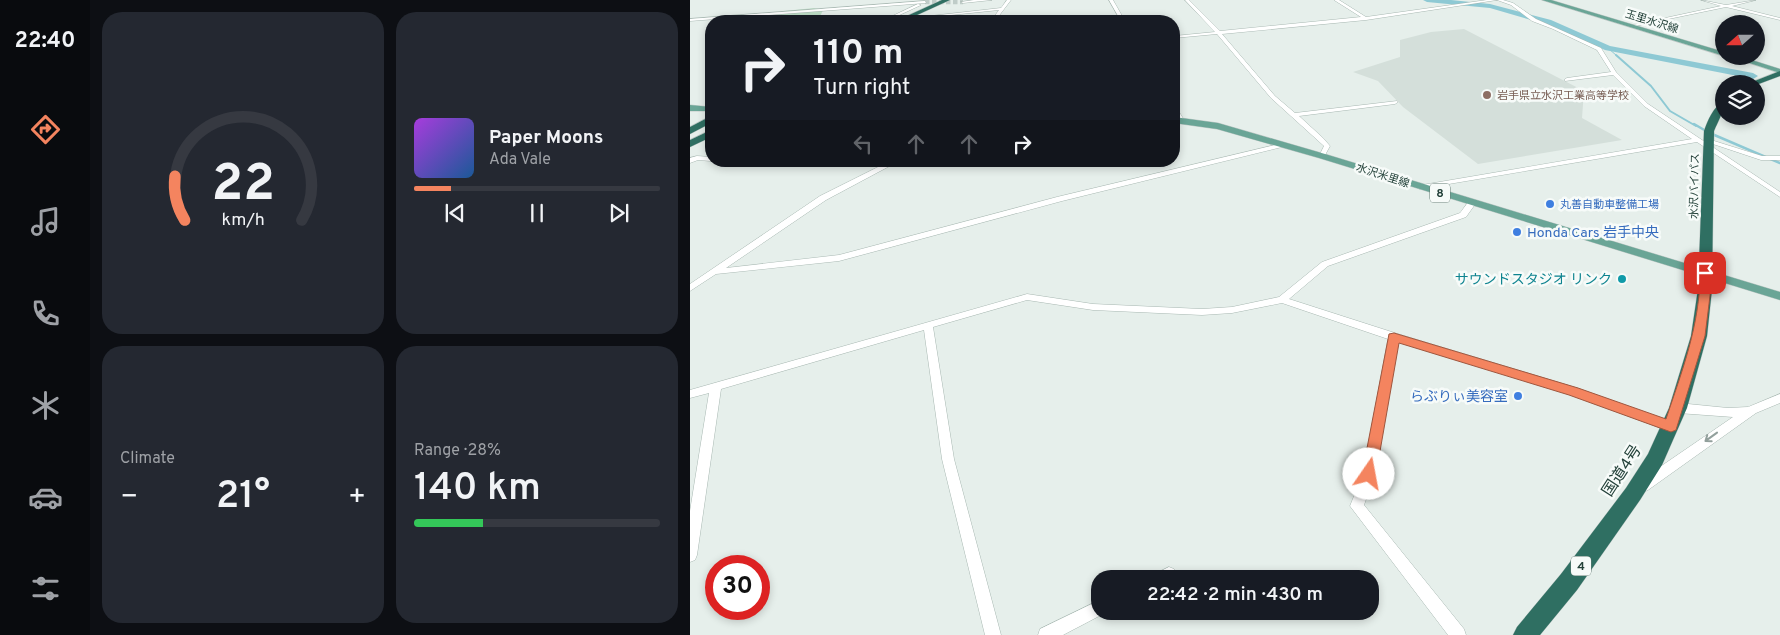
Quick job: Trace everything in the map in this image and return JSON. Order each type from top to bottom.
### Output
[{"type":"highway","points":[[913,15],[948,0]]},
{"type":"highway","points":[[919,15],[948,0]]},
{"type":"highway","points":[[1765,78],[1780,72]]},
{"type":"highway","name":"水沢バイパス","points":[[1705,273],[1708,144],[1709,131],[1715,115]]},
{"type":"highway","points":[[690,131],[705,122]]},
{"type":"highway","points":[[690,144],[705,136]]},
{"type":"highway","points":[[690,152],[705,145]]},
{"type":"highway","name":"国道4号","points":[[1525,635],[1569,582],[1633,494],[1655,459],[1678,408],[1699,336],[1705,273]]},
{"type":"main road","name":"玉里水沢線","points":[[1546,0],[1715,51]]},
{"type":"main road","points":[[1759,65],[1780,72]]},
{"type":"main road","points":[[690,108],[705,109]]},
{"type":"main road","name":"水沢米里線","points":[[1180,120],[1218,126],[1322,156],[1780,296]]},
{"type":"street","points":[[963,2],[990,0]]},
{"type":"street","points":[[996,15],[1009,0]]},
{"type":"street","points":[[1111,0],[1120,15]]},
{"type":"street","points":[[1187,0],[1218,32],[1273,97],[1321,140],[1326,146],[1322,156]]},
{"type":"street","points":[[1336,0],[1366,18]]},
{"type":"street","points":[[1180,35],[1366,18],[1497,0],[1512,4],[1531,17],[1599,49],[1614,73],[1646,105],[1697,140],[1760,158],[1780,158]]},
{"type":"street","points":[[1702,0],[1780,19]]},
{"type":"street","points":[[1630,26],[1754,0]]},
{"type":"street","points":[[750,15],[925,2],[897,15]]},
{"type":"street","points":[[855,11],[859,6]]},
{"type":"street","points":[[942,15],[1000,9]]},
{"type":"street","points":[[690,20],[705,19]]},
{"type":"street","points":[[1567,80],[1614,73]]},
{"type":"street","points":[[1293,115],[1395,102]]},
{"type":"street","points":[[1422,187],[1697,140]]},
{"type":"street","points":[[1708,144],[1780,195]]},
{"type":"street","points":[[713,272],[838,258],[1060,199],[1284,145]]},
{"type":"street","points":[[690,161],[697,158],[705,159]]},
{"type":"street","points":[[690,288],[823,198],[884,167]]},
{"type":"street","points":[[690,394],[1028,297],[1092,307],[1202,312],[1232,310],[1282,300],[1324,264],[1463,215],[1472,202]]},
{"type":"street","points":[[1282,300],[1394,337],[1573,391],[1671,426]]},
{"type":"street","points":[[928,325],[948,459],[993,635]]},
{"type":"street","points":[[1394,337],[1369,474],[1357,506],[1458,635]]},
{"type":"street","points":[[690,555],[716,387]]},
{"type":"street","points":[[1633,494],[1752,410],[1780,398]]},
{"type":"street","points":[[1678,408],[1728,413],[1752,410]]},
{"type":"street","points":[[1046,635],[1091,612]]},
{"type":"shaded area","name":"岩手県立水沢工業高等学校","points":[[1464,29],[1584,91],[1582,118],[1622,140],[1478,164],[1403,107],[1378,81],[1353,72],[1400,57],[1400,40],[1431,32]]},
{"type":"green space","points":[[814,8],[823,10],[821,15],[772,15],[784,11]]},
{"type":"waterway","points":[[1427,0],[1490,6],[1548,22],[1608,48],[1748,75]]},
{"type":"waterway","points":[[1608,48],[1617,56]]},
{"type":"waterway","points":[[1616,55],[1651,86],[1670,111],[1696,126]]},
{"type":"waterway","points":[[1694,124],[1706,131]]},
{"type":"waterway","points":[[1712,134],[1780,163]]},
{"type":"tunnel","points":[[925,2],[963,2]]},
{"type":"place","name":"岩手県立水沢工業高等学校","points":[[1487,95]]},
{"type":"place","name":"丸善自動車整備工場","points":[[1550,204]]},
{"type":"place","name":"Honda Cars 岩手中央","points":[[1517,232]]},
{"type":"place","name":"サウンドスタジオ リンク","points":[[1622,279]]},
{"type":"place","name":"らぶりぃ美容室","points":[[1518,396]]},
{"type":"route","points":[[1369,474],[1394,337],[1573,391],[1671,426],[1699,336],[1705,273]]}]
